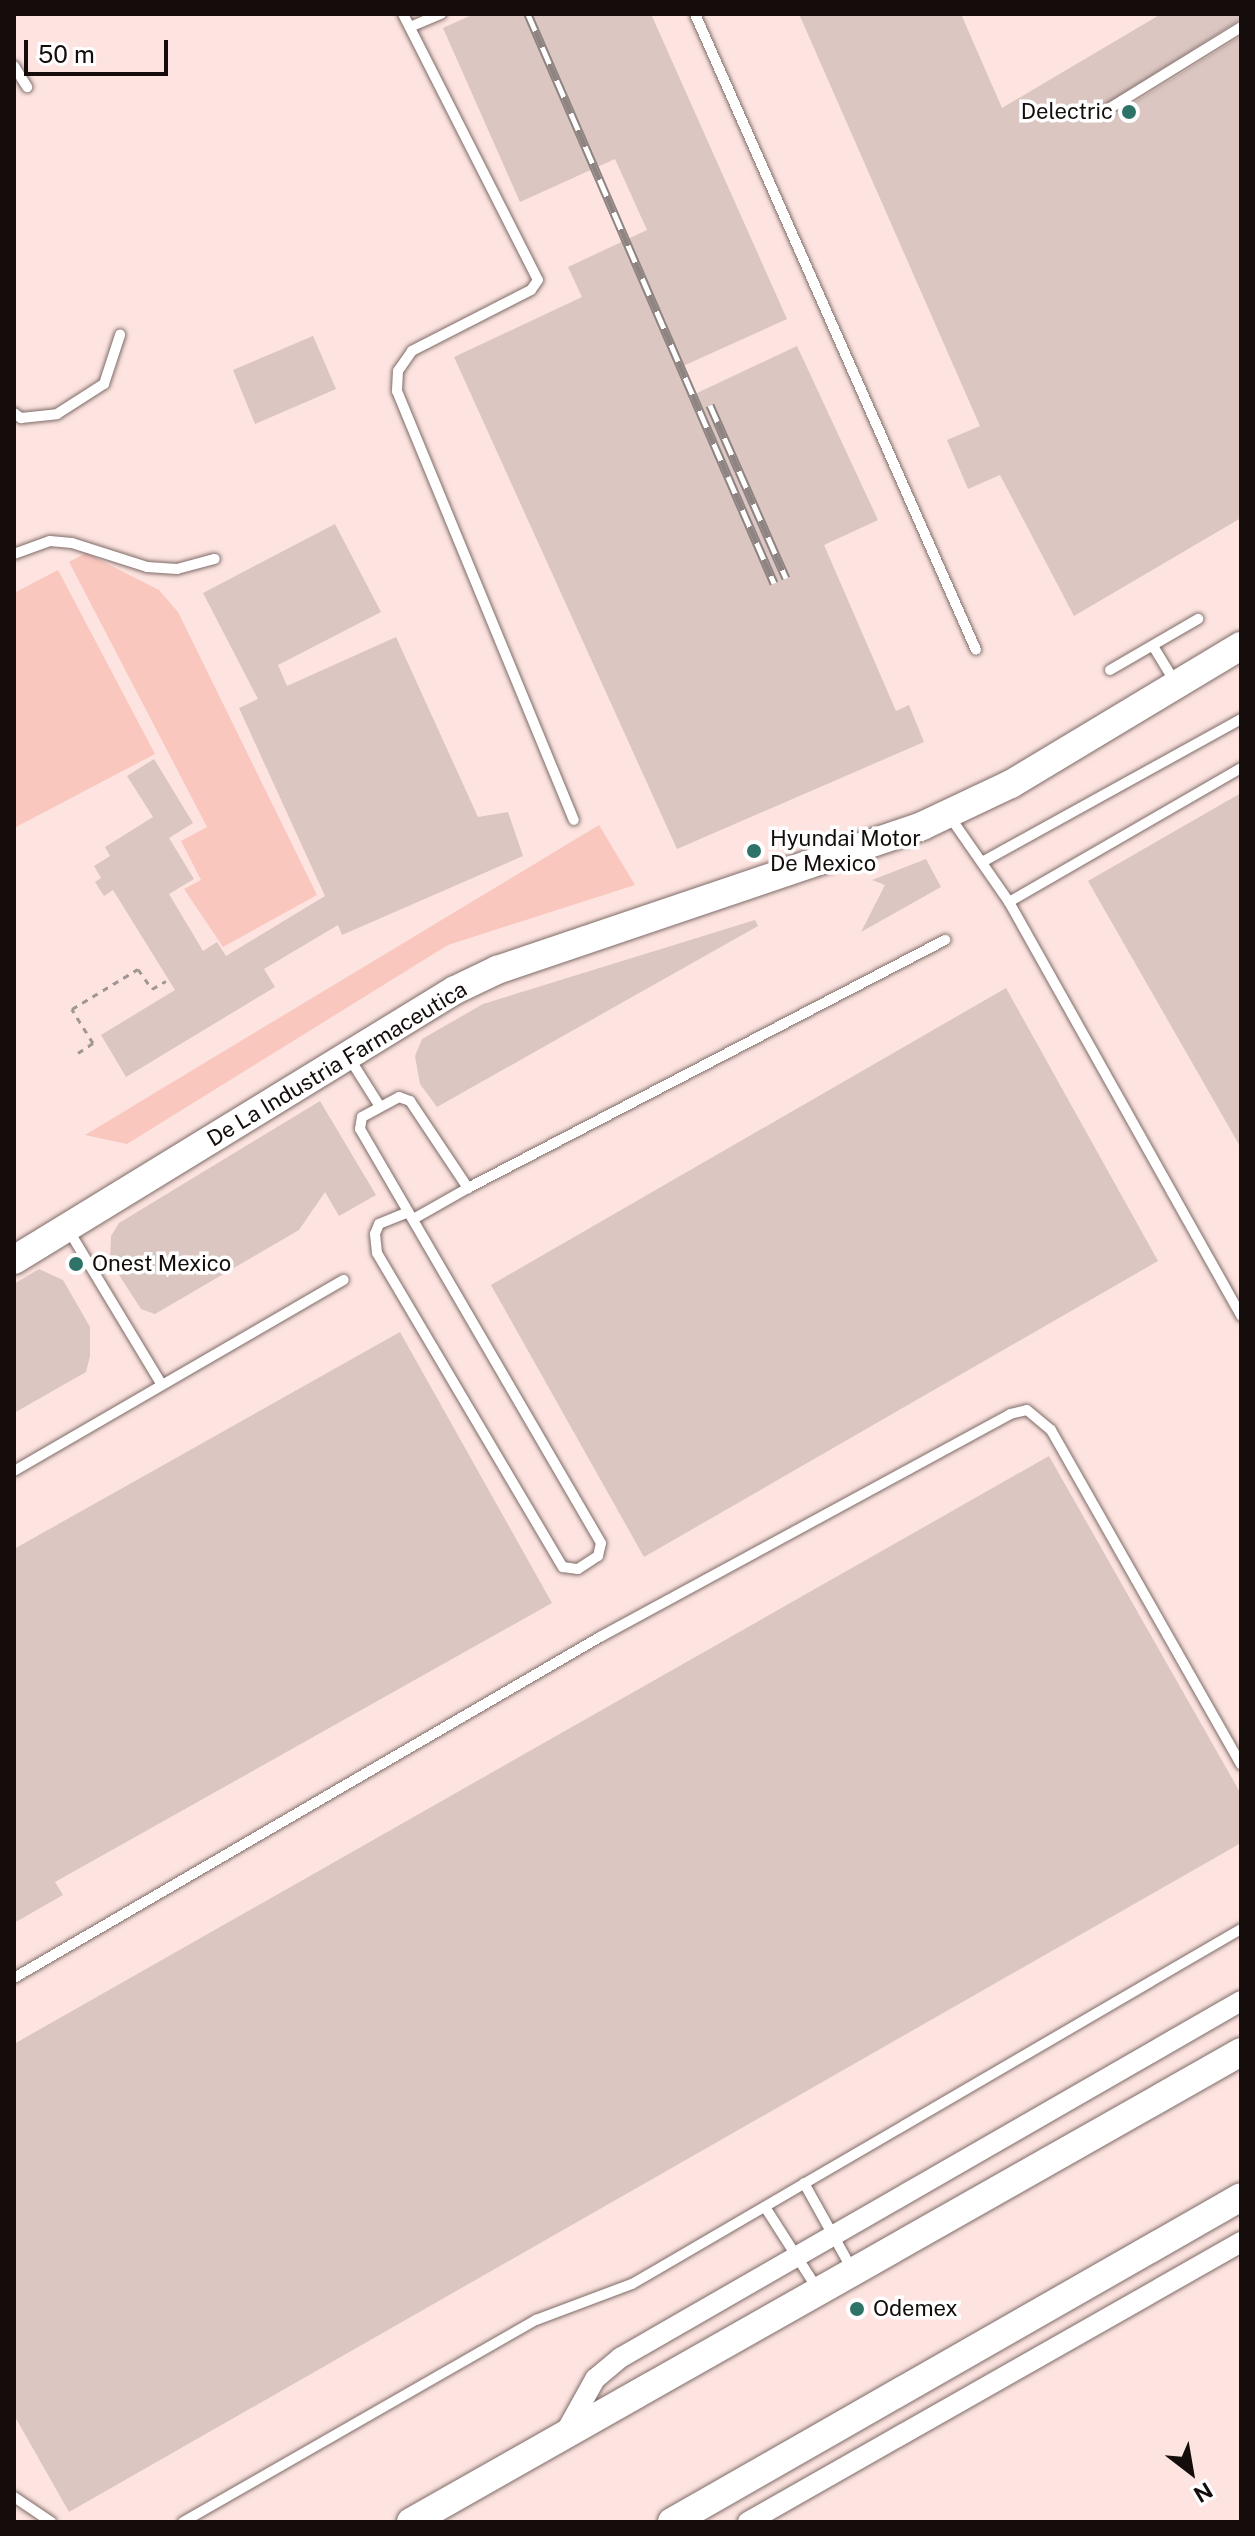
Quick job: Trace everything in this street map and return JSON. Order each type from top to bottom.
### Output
[{"type":"main road","name":"De La Industria Farmaceutica","points":[[14,1260],[347,1055],[497,970],[820,864],[947,813],[1011,784],[1241,646]]},
{"type":"main road","points":[[411,2522],[1241,2052]]},
{"type":"main road","points":[[672,2522],[1241,2197]]},
{"type":"street","points":[[565,2433],[595,2379],[620,2358],[1241,2001]]},
{"type":"street","points":[[748,2522],[1241,2242]]},
{"type":"lane","points":[[403,14],[538,282],[412,351],[398,371],[397,391],[574,820]]},
{"type":"lane","points":[[410,27],[441,14]]},
{"type":"lane","points":[[695,14],[976,650]]},
{"type":"lane","points":[[1102,113],[1241,27]]},
{"type":"lane","points":[[14,66],[27,87]]},
{"type":"lane","points":[[14,413],[21,418],[57,414],[104,384],[120,335]]},
{"type":"lane","points":[[14,554],[50,541],[72,543],[147,567],[177,569],[215,559]]},
{"type":"lane","points":[[1110,670],[1198,619]]},
{"type":"lane","points":[[1153,646],[1176,684]]},
{"type":"lane","points":[[984,861],[1241,719]]},
{"type":"lane","points":[[1009,902],[1241,768]]},
{"type":"lane","points":[[947,813],[984,861],[1009,902],[1241,1316]]},
{"type":"lane","points":[[468,1188],[410,1101],[399,1097],[379,1105],[359,1124],[410,1216],[601,1543],[598,1556],[578,1569],[563,1567],[377,1253],[379,1224],[410,1216],[468,1188],[945,940]]},
{"type":"lane","points":[[347,1055],[379,1105]]},
{"type":"lane","points":[[68,1229],[160,1382]]},
{"type":"lane","points":[[14,1471],[160,1382],[344,1280]]},
{"type":"lane","points":[[14,1978],[600,1637],[1010,1414],[1027,1410],[1051,1430],[1241,1765]]},
{"type":"lane","points":[[183,2522],[536,2320],[632,2284],[1241,1929]]},
{"type":"lane","points":[[804,2183],[854,2272]]},
{"type":"lane","points":[[765,2207],[819,2292]]},
{"type":"lane","points":[[14,2497],[51,2522]]},
{"type":"path","points":[[78,1053],[93,1043],[72,1009],[138,969],[152,989],[166,981]]},
{"type":"shaded area","points":[[14,14],[1241,14],[1241,2522],[14,2522]]},
{"type":"shaded area","points":[[86,553],[159,590],[178,612],[317,895],[223,947],[184,889],[201,880],[181,841],[207,827],[69,562]]},
{"type":"shaded area","points":[[58,570],[155,754],[14,828],[14,593]]},
{"type":"shaded area","points":[[599,825],[635,885],[448,945],[127,1144],[85,1135]]},
{"type":"building","points":[[474,14],[651,14],[787,319],[683,366],[695,394],[797,346],[878,520],[824,545],[896,711],[909,705],[924,742],[677,849],[454,357],[582,297],[568,267],[647,230],[615,159],[520,202],[443,28]]},
{"type":"building","points":[[799,14],[961,14],[1002,108],[1161,14],[1241,14],[1241,19],[1094,112],[1098,120],[1106,120],[1241,36],[1241,518],[1074,616],[1000,475],[968,489],[947,440],[980,426]]},
{"type":"building","points":[[313,336],[336,389],[255,424],[233,370]]},
{"type":"building","points":[[335,524],[381,612],[278,665],[287,686],[396,637],[478,817],[508,812],[523,856],[342,935],[338,925],[264,969],[275,987],[126,1077],[101,1035],[175,990],[113,890],[104,896],[95,882],[101,878],[94,866],[110,856],[105,847],[153,817],[127,776],[154,759],[193,823],[169,838],[194,879],[169,894],[203,951],[217,942],[226,956],[325,896],[239,708],[258,699],[203,593]]},
{"type":"building","points":[[1241,793],[1241,1148],[1088,881]]},
{"type":"building","points":[[926,859],[941,887],[861,932],[885,885],[872,880]]},
{"type":"building","points":[[755,920],[758,926],[437,1107],[420,1084],[415,1056],[422,1039],[483,1004]]},
{"type":"building","points":[[1006,988],[1158,1261],[644,1557],[491,1285]]},
{"type":"building","points":[[320,1101],[376,1195],[339,1216],[325,1192],[299,1230],[155,1314],[141,1309],[110,1261],[111,1236],[119,1223]]},
{"type":"building","points":[[39,1269],[63,1280],[90,1327],[90,1356],[86,1372],[14,1413],[14,1284]]},
{"type":"building","points":[[400,1332],[552,1603],[55,1882],[63,1895],[14,1923],[14,1549]]},
{"type":"building","points":[[1049,1456],[1241,1794],[1241,1843],[69,2512],[14,2415],[14,2044]]},
{"type":"railway","points":[[528,14],[774,583]]},
{"type":"railway","points":[[710,405],[786,578]]},
{"type":"place","name":"Delectric","points":[[1129,112]]},
{"type":"place","name":"Hyundai Motor De Mexico","points":[[754,851]]},
{"type":"place","name":"Onest Mexico","points":[[76,1264]]},
{"type":"place","name":"Odemex","points":[[857,2309]]}]
